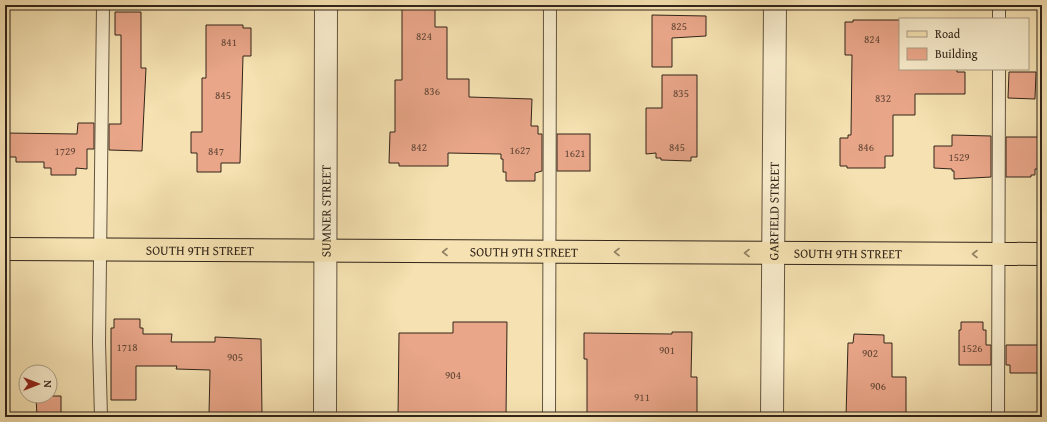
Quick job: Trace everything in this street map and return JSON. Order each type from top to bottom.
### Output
[{"type":"main road","name":"SOUTH 9TH STREET","points":[[5,249],[1042,254]]},
{"type":"street","name":"SUMNER STREET","points":[[325,417],[324,251],[326,5]]},
{"type":"street","name":"GARFIELD STREET","points":[[772,417],[775,5]]},
{"type":"lane","points":[[101,417],[99,373],[103,5]]},
{"type":"lane","points":[[549,417],[550,5]]},
{"type":"lane","points":[[999,5],[999,18]]},
{"type":"lane","points":[[998,417],[999,70]]},
{"type":"building","points":[[402,5],[435,5],[435,27],[447,27],[447,79],[469,79],[469,97],[532,99],[531,126],[538,126],[538,134],[542,134],[542,171],[535,173],[535,181],[506,181],[506,172],[503,172],[503,159],[501,159],[501,154],[448,153],[448,166],[399,166],[399,163],[389,163],[390,132],[395,132],[395,80],[402,80]]},
{"type":"building","points":[[115,12],[141,12],[141,68],[146,68],[142,151],[109,150],[109,124],[121,124],[121,35],[115,35]]},
{"type":"building","points":[[652,15],[706,16],[706,36],[672,38],[672,67],[652,67]]},
{"type":"building","points":[[853,20],[899,20],[899,70],[957,70],[957,72],[965,72],[965,94],[915,94],[915,115],[893,115],[893,156],[885,156],[885,168],[847,168],[847,166],[840,166],[840,138],[848,138],[848,135],[851,135],[852,55],[845,55],[845,22],[853,22]]},
{"type":"building","points":[[206,25],[243,25],[243,28],[251,28],[251,56],[243,56],[240,163],[221,163],[221,172],[197,172],[197,153],[191,153],[191,132],[202,132],[202,78],[206,78]]},
{"type":"building","points":[[1009,72],[1036,72],[1035,99],[1008,98]]},
{"type":"building","points":[[662,75],[697,75],[697,157],[691,157],[691,161],[661,160],[661,158],[656,158],[656,153],[646,154],[646,108],[662,108]]},
{"type":"building","points":[[78,123],[94,123],[94,149],[87,149],[87,169],[76,168],[76,175],[51,175],[51,168],[44,168],[44,162],[16,162],[16,157],[5,157],[5,133],[77,134]]},
{"type":"building","points":[[557,134],[590,134],[590,171],[557,171]]},
{"type":"building","points":[[952,135],[991,136],[991,177],[954,179],[954,171],[952,171],[952,169],[934,168],[934,146],[952,146]]},
{"type":"building","points":[[1006,137],[1042,137],[1042,169],[1035,169],[1035,175],[1031,175],[1031,177],[1006,177]]},
{"type":"building","points":[[114,319],[140,319],[140,328],[143,328],[143,334],[172,334],[171,342],[215,342],[215,337],[261,339],[262,415],[254,415],[254,417],[216,417],[216,414],[209,414],[210,370],[176,369],[177,366],[136,366],[136,400],[111,400],[111,328],[114,328]]},
{"type":"building","points":[[453,322],[507,322],[506,417],[398,417],[399,333],[453,333]]},
{"type":"building","points":[[961,322],[983,322],[983,330],[986,330],[986,345],[991,345],[991,365],[959,365],[959,330],[961,330]]},
{"type":"building","points":[[672,332],[692,332],[691,377],[697,377],[697,417],[587,417],[587,359],[584,359],[584,333],[672,334]]},
{"type":"building","points":[[854,334],[884,335],[884,343],[892,343],[892,377],[906,377],[906,417],[846,417],[848,343],[853,343]]},
{"type":"building","points":[[1006,345],[1041,345],[1041,373],[1010,373],[1010,365],[1006,365]]},
{"type":"building","points":[[58,396],[61,396],[61,417],[37,417],[36,404],[58,404]]}]
